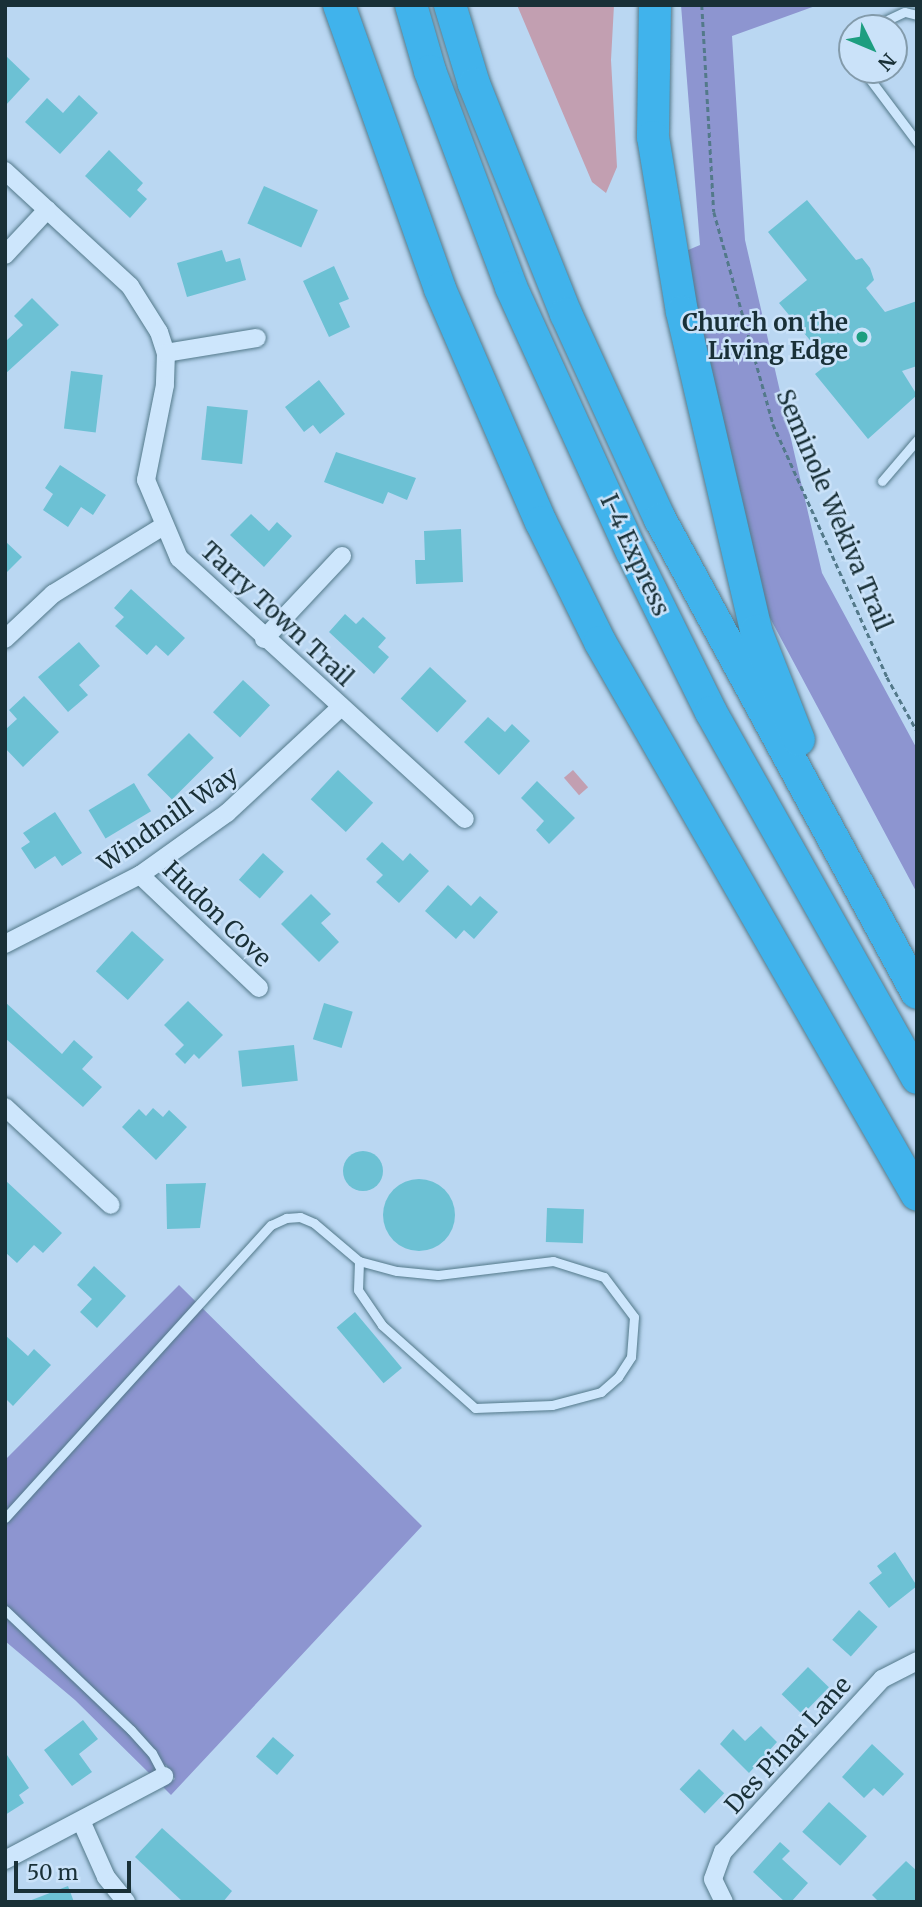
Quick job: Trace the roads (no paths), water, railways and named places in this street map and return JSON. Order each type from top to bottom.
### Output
[{"type":"highway","name":"I-4 Express","points":[[411,5],[430,71],[511,287],[632,552],[710,712],[917,1078]]},
{"type":"highway","points":[[450,5],[474,84],[561,302],[660,519],[915,989]]},
{"type":"highway","points":[[655,5],[653,137],[682,312],[756,631],[815,781],[899,935],[915,989]]},
{"type":"highway","points":[[340,6],[440,289],[541,522],[600,642],[917,1195]]},
{"type":"street","points":[[5,171],[130,286],[166,353],[257,338]]},
{"type":"street","points":[[5,255],[47,209]]},
{"type":"street","name":"Tarry Town Trail","points":[[166,353],[165,385],[146,481],[162,527],[179,558],[199,581],[465,819]]},
{"type":"street","points":[[5,639],[53,594],[162,527]]},
{"type":"street","points":[[264,639],[342,556]]},
{"type":"street","name":"Windmill Way","points":[[5,944],[140,875],[227,813],[341,707]]},
{"type":"street","name":"Hudon Cove","points":[[140,875],[259,988]]},
{"type":"street","points":[[5,1107],[111,1205]]},
{"type":"street","name":"Des Pinar Lane","points":[[724,1902],[713,1879],[723,1852],[882,1679],[917,1661]]},
{"type":"street","points":[[5,1860],[82,1823],[164,1776]]},
{"type":"street","points":[[82,1823],[106,1877],[126,1902]]},
{"type":"lane","points":[[874,84],[917,142]]},
{"type":"lane","points":[[882,481],[917,440]]},
{"type":"lane","points":[[5,1518],[271,1226],[300,1217],[314,1223],[359,1261],[438,1275],[553,1261],[604,1277],[634,1317],[631,1357],[618,1377],[601,1392],[552,1405],[475,1408],[382,1325],[358,1290],[359,1261]]},
{"type":"lane","points":[[5,1610],[131,1730],[152,1752],[164,1776]]},
{"type":"place","name":"Church on the Living Edge","points":[[862,337]]}]
